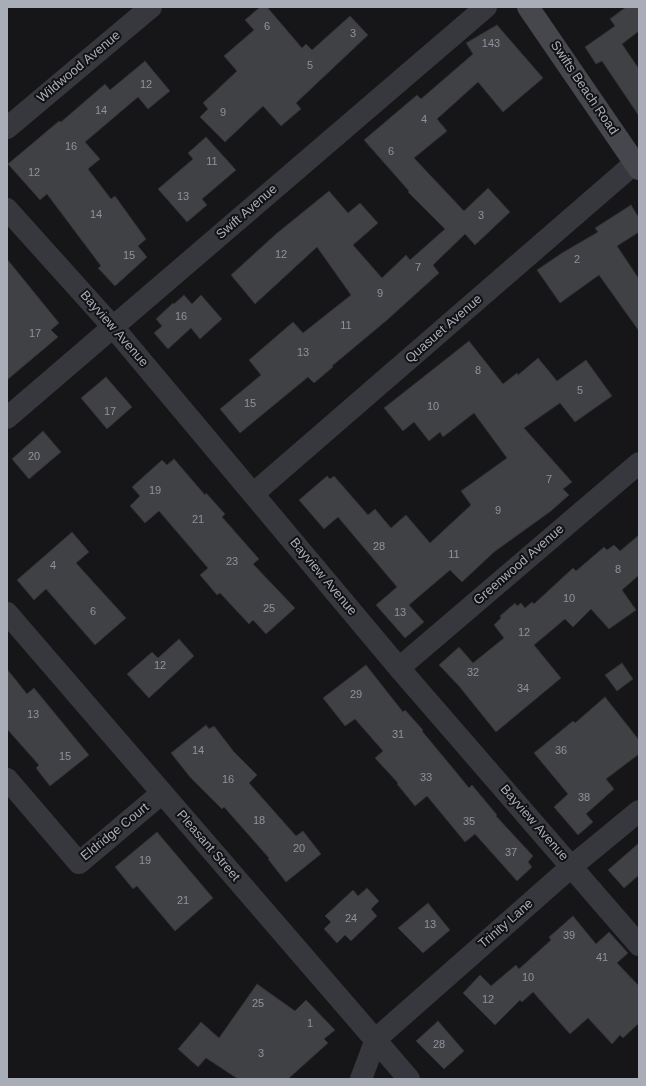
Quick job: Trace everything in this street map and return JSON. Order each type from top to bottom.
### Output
[{"type":"street","name":"Wildwood Avenue","points":[[7,128],[151,7]]},
{"type":"street","name":"Swift Avenue","points":[[7,418],[486,7]]},
{"type":"street","name":"Swifts Beach Road","points":[[528,7],[637,166]]},
{"type":"street","name":"Quasuet Avenue","points":[[253,494],[637,166]]},
{"type":"street","name":"Bayview Avenue","points":[[7,209],[113,327],[399,668],[639,945]]},
{"type":"street","name":"Greenwood Avenue","points":[[399,668],[639,463]]},
{"type":"street","name":"Pleasant Street","points":[[7,613],[410,1079]]},
{"type":"street","name":"Eldridge Court","points":[[7,779],[79,863],[162,793]]},
{"type":"street","name":"Trinity Lane","points":[[376,1039],[571,867],[639,811]]},
{"type":"street","points":[[361,1079],[376,1039]]},
{"type":"building","points":[[260,7],[267,7],[302,48],[306,44],[312,50],[350,16],[368,35],[296,103],[301,109],[281,126],[263,106],[225,142],[200,117],[208,109],[203,103],[237,71],[224,56],[254,30],[245,20]]},
{"type":"building","points":[[626,7],[639,7],[639,31],[622,44],[639,69],[639,116],[602,61],[596,64],[585,47],[615,26],[610,19]]},
{"type":"building","points":[[497,25],[543,78],[503,112],[478,82],[437,119],[447,131],[414,158],[464,211],[488,188],[510,212],[475,245],[465,234],[433,265],[439,273],[387,320],[314,383],[308,377],[240,433],[220,409],[261,375],[249,360],[293,322],[303,333],[351,295],[317,247],[255,304],[231,275],[276,234],[329,191],[348,213],[360,203],[378,223],[353,245],[382,278],[406,255],[410,260],[445,229],[408,192],[409,191],[364,140],[417,95],[421,99],[473,54],[466,43]]},
{"type":"building","points":[[145,61],[170,91],[148,109],[138,97],[85,142],[100,159],[88,169],[111,199],[115,196],[146,239],[138,246],[147,257],[115,286],[98,268],[101,266],[47,194],[40,200],[8,164],[59,121],[61,122],[105,84],[110,90]]},
{"type":"building","points":[[206,137],[236,170],[202,199],[207,205],[187,222],[158,189],[193,159],[188,153]]},
{"type":"building","points":[[631,205],[639,218],[639,232],[617,246],[639,279],[639,331],[599,275],[560,303],[537,270],[562,253],[598,232],[595,228]]},
{"type":"building","points":[[7,259],[59,323],[51,330],[58,337],[7,380]]},
{"type":"building","points":[[184,295],[192,304],[201,295],[222,319],[200,339],[191,328],[168,349],[154,333],[162,326],[156,319]]},
{"type":"building","points":[[469,341],[503,384],[517,373],[518,375],[538,358],[557,381],[586,360],[612,396],[575,422],[560,403],[524,428],[572,482],[563,489],[569,495],[551,511],[494,552],[462,582],[450,570],[409,605],[424,622],[405,638],[376,605],[397,587],[338,517],[324,529],[299,500],[327,476],[330,479],[334,476],[368,515],[375,509],[391,528],[406,515],[430,543],[471,505],[461,491],[507,458],[474,413],[443,437],[440,432],[429,441],[414,422],[403,431],[384,408]]},
{"type":"building","points":[[106,377],[132,407],[107,429],[81,398]]},
{"type":"building","points":[[43,431],[61,452],[29,479],[12,459]]},
{"type":"building","points":[[174,459],[205,495],[206,493],[225,514],[222,517],[259,559],[253,564],[295,608],[266,634],[253,620],[249,624],[220,593],[217,595],[200,575],[208,568],[159,511],[145,523],[130,506],[140,496],[132,487],[162,460],[167,465]]},
{"type":"building","points":[[72,532],[89,552],[76,563],[126,618],[95,645],[46,589],[34,600],[17,580]]},
{"type":"building","points":[[639,535],[639,575],[622,590],[636,610],[609,629],[591,609],[573,627],[565,619],[534,645],[561,678],[496,732],[459,686],[439,665],[459,647],[473,663],[504,638],[494,625],[501,618],[500,616],[515,603],[517,606],[521,603],[525,608],[532,602],[534,604],[573,568],[576,571],[604,547],[607,550],[614,545],[620,551]]},
{"type":"building","points":[[179,639],[194,656],[149,698],[127,674],[152,652],[158,658]]},
{"type":"building","points":[[622,663],[633,679],[617,691],[605,675]]},
{"type":"building","points":[[366,665],[403,712],[405,710],[423,730],[422,731],[469,788],[472,785],[497,815],[496,816],[533,856],[528,862],[532,867],[517,881],[475,834],[465,842],[427,796],[415,806],[397,784],[398,783],[375,758],[383,751],[355,719],[345,726],[323,698]]},
{"type":"building","points":[[7,669],[27,694],[34,688],[89,755],[50,786],[36,768],[39,765],[7,729]]},
{"type":"building","points":[[605,697],[639,740],[639,754],[606,779],[614,789],[586,814],[593,822],[578,835],[554,807],[568,794],[534,753],[573,721],[575,723]]},
{"type":"building","points":[[206,725],[209,729],[214,726],[234,752],[257,775],[249,783],[296,836],[303,831],[321,854],[286,882],[268,859],[269,858],[224,807],[222,809],[190,777],[171,753]]},
{"type":"building","points":[[157,832],[213,898],[175,931],[137,886],[133,889],[115,867]]},
{"type":"building","points":[[639,843],[639,875],[624,888],[608,870]]},
{"type":"building","points":[[367,888],[379,901],[371,909],[377,916],[351,941],[345,935],[337,943],[324,929],[331,922],[325,916],[353,890],[358,896]]},
{"type":"building","points":[[428,903],[450,930],[423,953],[398,928]]},
{"type":"building","points":[[573,916],[596,944],[609,932],[628,953],[617,963],[639,986],[639,1023],[623,1038],[620,1035],[612,1044],[588,1018],[570,1034],[533,992],[522,1002],[520,1000],[495,1025],[463,993],[480,975],[491,986],[516,965],[519,969],[551,940],[549,937]]},
{"type":"building","points":[[257,984],[295,1011],[306,1000],[335,1030],[324,1039],[328,1043],[288,1079],[238,1079],[206,1058],[198,1067],[178,1049],[201,1022],[219,1038]]},
{"type":"building","points":[[438,1021],[464,1051],[444,1069],[416,1041]]}]
